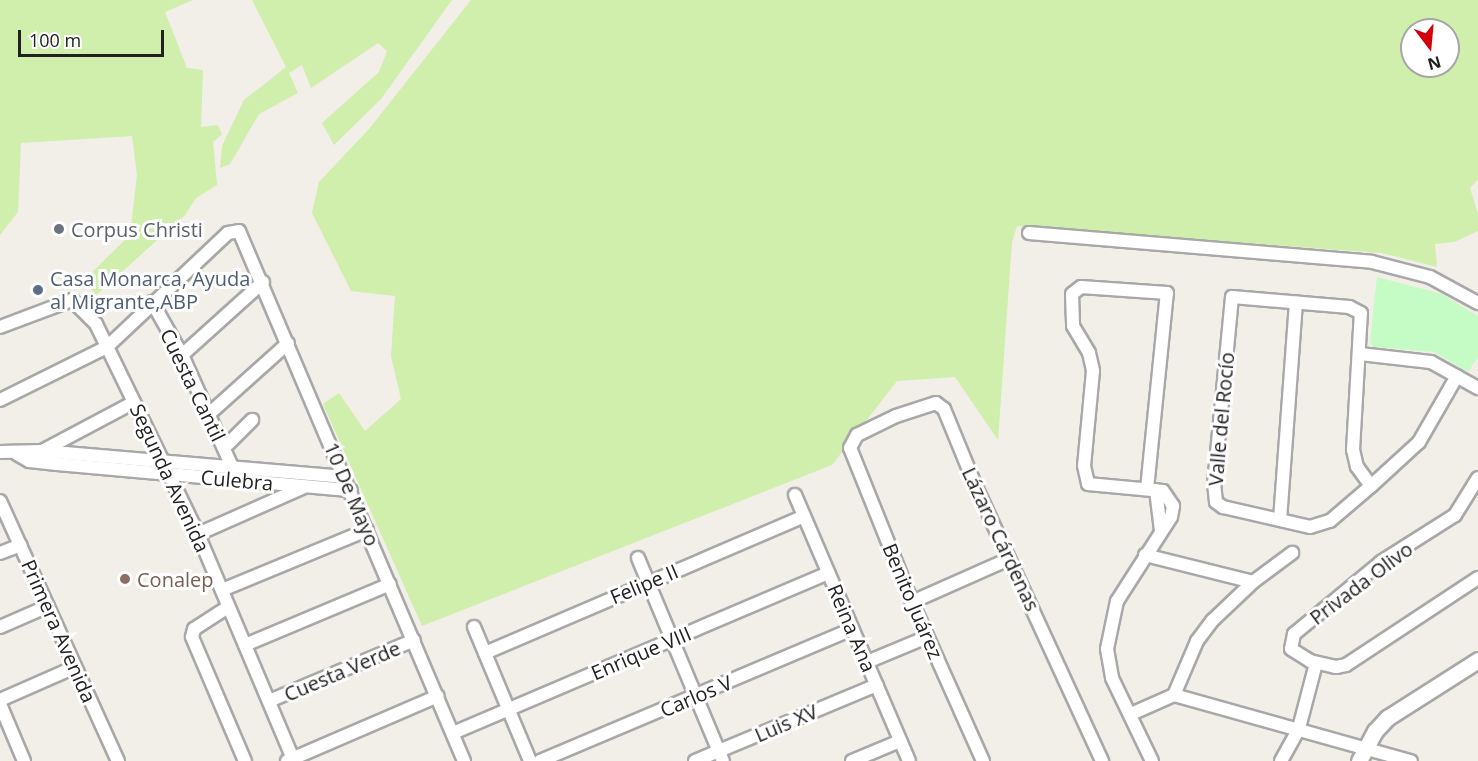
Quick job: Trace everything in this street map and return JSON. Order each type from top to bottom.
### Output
[{"type":"street","name":"10 De Mayo","points":[[152,302],[236,229],[242,234],[464,761]]},
{"type":"street","points":[[1029,233],[1372,262],[1430,277],[1478,303]]},
{"type":"street","points":[[182,355],[263,282]]},
{"type":"street","points":[[1152,761],[1112,678],[1107,649],[1117,601],[1161,530],[1173,506],[1168,494],[1152,489],[1092,485],[1085,477],[1093,371],[1089,353],[1072,326],[1072,294],[1081,287],[1167,293],[1152,489],[1161,511],[1161,530]]},
{"type":"street","name":"Valle del Rocío","points":[[1360,354],[1361,313],[1349,307],[1232,297],[1214,483],[1216,502],[1223,507],[1280,520],[1322,526],[1371,486],[1419,442],[1457,376]]},
{"type":"street","name":"Segunda Avenida","points":[[0,327],[67,300],[77,302],[107,347],[198,534],[269,701],[290,760]]},
{"type":"street","points":[[0,400],[107,347],[152,302]]},
{"type":"street","name":"Cuesta Cantil","points":[[152,302],[182,355],[233,469]]},
{"type":"street","points":[[1280,520],[1296,303]]},
{"type":"street","points":[[209,414],[288,343]]},
{"type":"street","points":[[1371,486],[1357,466],[1353,450],[1360,354],[1431,362],[1478,388]]},
{"type":"street","points":[[29,461],[42,451],[134,402]]},
{"type":"street","name":"Lázaro Cárdenas","points":[[852,439],[896,416],[926,404],[941,405],[1102,761]]},
{"type":"street","points":[[224,448],[252,420]]},
{"type":"street","name":"Benito Juárez","points":[[852,439],[853,456],[912,603],[983,761]]},
{"type":"street","name":"Culebra","points":[[0,452],[17,454],[42,451],[345,477]]},
{"type":"street","name":"Culebra","points":[[17,454],[29,461],[351,490]]},
{"type":"street","name":"Privada Olivo","points":[[1313,662],[1291,649],[1294,634],[1381,562],[1455,515],[1478,478]]},
{"type":"street","points":[[198,534],[305,486]]},
{"type":"street","name":"Reina Ana","points":[[795,495],[909,761]]},
{"type":"street","name":"Primera Avenida","points":[[0,501],[118,761]]},
{"type":"street","name":"Felipe II","points":[[485,654],[804,516]]},
{"type":"street","points":[[222,590],[367,530]]},
{"type":"street","points":[[0,554],[21,545]]},
{"type":"street","points":[[1174,695],[1204,631],[1253,582],[1292,553]]},
{"type":"street","points":[[1145,555],[1253,582]]},
{"type":"street","points":[[638,558],[721,756]]},
{"type":"street","points":[[912,603],[1009,559]]},
{"type":"street","name":"Enrique VIII","points":[[453,733],[828,573]]},
{"type":"street","points":[[1281,761],[1294,730],[1313,662],[1346,665],[1478,578]]},
{"type":"street","points":[[245,645],[390,584]]},
{"type":"street","points":[[0,627],[48,606]]},
{"type":"street","points":[[228,608],[194,629],[192,637],[245,761]]},
{"type":"street","points":[[474,627],[530,761]]},
{"type":"street","name":"Carlos V","points":[[540,761],[852,629]]},
{"type":"street","points":[[867,662],[927,637]]},
{"type":"street","name":"Cuesta Verde","points":[[269,701],[414,640]]},
{"type":"street","points":[[1362,754],[1387,718],[1478,660]]},
{"type":"street","points":[[24,761],[0,702],[75,667]]},
{"type":"street","name":"Luis XV","points":[[695,761],[721,756],[877,685]]},
{"type":"street","points":[[1131,714],[1174,695],[1294,730],[1362,754],[1411,761]]},
{"type":"street","points":[[290,760],[438,696]]},
{"type":"street","points":[[852,761],[900,741]]},
{"type":"green space","points":[[0,0],[193,0],[165,12],[187,68],[203,70],[201,127],[218,125],[222,134],[213,142],[217,185],[196,198],[185,215],[94,297],[87,277],[130,235],[137,175],[132,136],[21,143],[18,212],[0,235]]},
{"type":"green space","points":[[252,0],[452,0],[381,99],[334,145],[322,123],[379,72],[387,51],[378,43],[311,88],[302,65],[289,73],[298,93],[259,114],[230,164],[220,168],[222,146],[244,100],[286,67]]},
{"type":"green space","points":[[471,0],[1478,0],[1478,179],[1470,188],[1478,214],[1478,231],[1454,242],[1435,244],[1437,267],[1382,253],[1017,226],[1012,242],[998,440],[955,377],[897,381],[832,465],[422,626],[323,404],[339,393],[365,431],[401,399],[391,356],[395,296],[351,291],[312,213],[319,182],[369,129]]},
{"type":"green space","points":[[1377,277],[1442,294],[1478,316],[1478,357],[1468,372],[1435,352],[1373,347],[1370,342]]},
{"type":"place","name":"Corpus Christi","points":[[59,229]]},
{"type":"place","name":"Casa Monarca, Ayuda al Migrante,ABP","points":[[38,290]]},
{"type":"place","name":"Conalep","points":[[125,579]]}]
